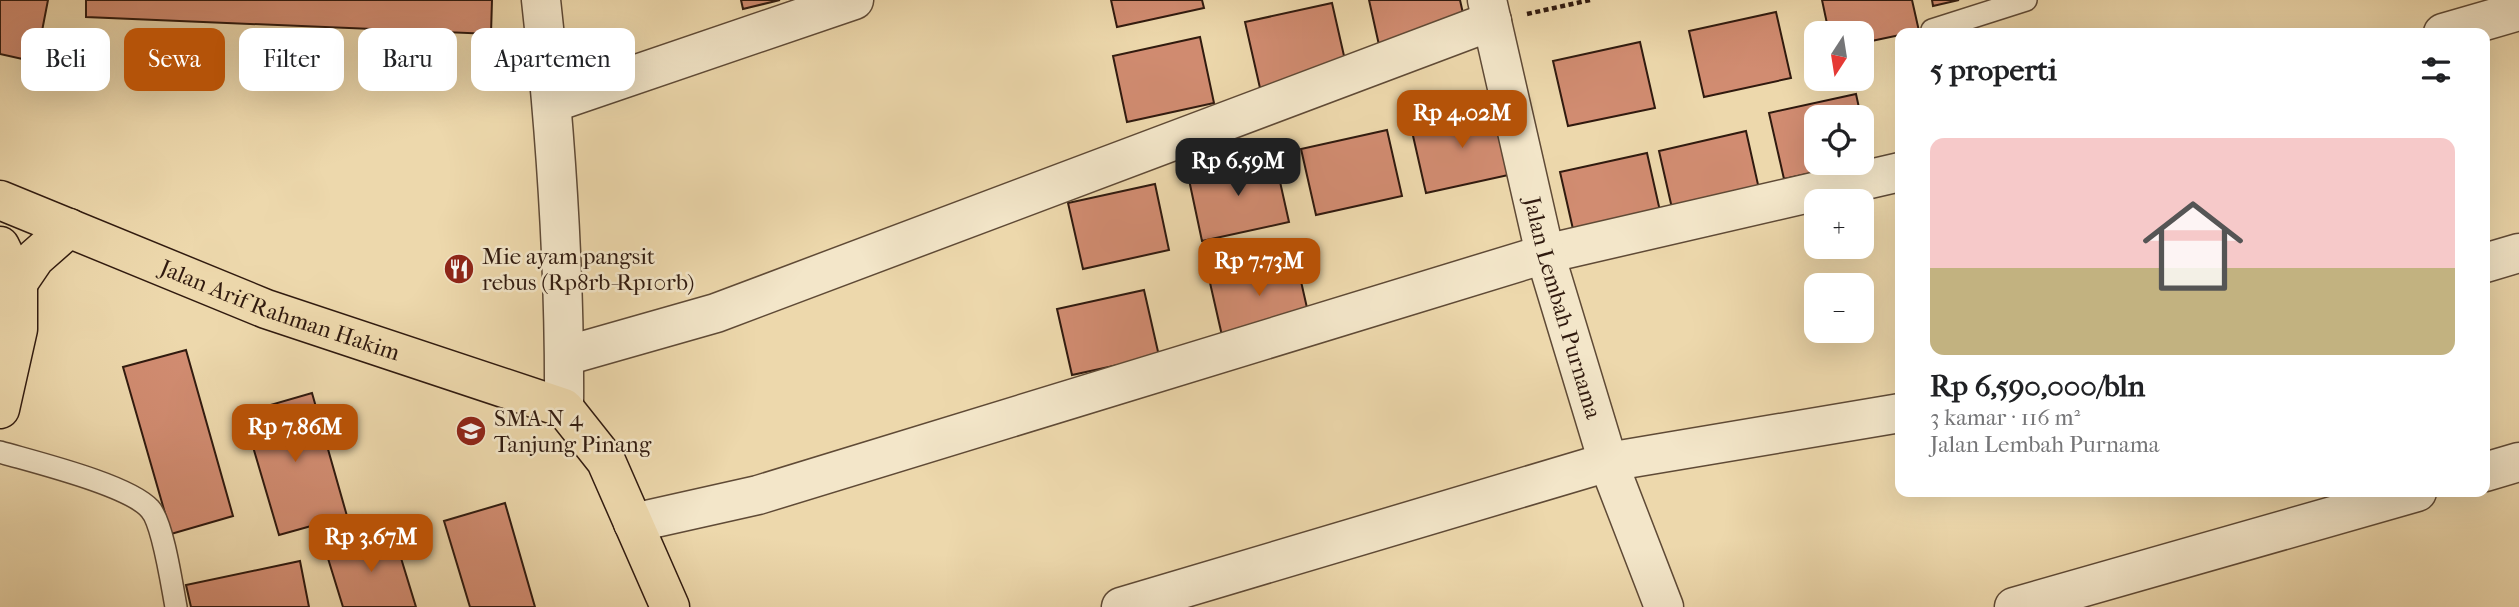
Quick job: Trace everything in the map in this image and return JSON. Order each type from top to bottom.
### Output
[{"type":"main road","name":"Jalan Arif Rahman Hakim","points":[[0,200],[267,309],[565,408]]},
{"type":"main road","points":[[18,283],[35,258],[69,228]]},
{"type":"main road","points":[[0,246],[18,283],[18,328],[0,409]]},
{"type":"main road","points":[[565,408],[606,461],[670,607]]},
{"type":"street","points":[[541,0],[552,103],[565,356],[565,408]]},
{"type":"street","points":[[552,103],[854,0]]},
{"type":"street","points":[[565,356],[716,313],[1490,11]]},
{"type":"street","name":"Jalan Lembah Purnama","points":[[1490,11],[1545,254],[1608,461],[1664,607]]},
{"type":"street","points":[[2460,28],[2519,11]]},
{"type":"street","points":[[633,523],[758,495],[1545,254],[1895,173]]},
{"type":"street","points":[[2490,262],[2519,253]]},
{"type":"street","points":[[1121,607],[1608,461],[1895,414]]},
{"type":"street","points":[[2490,471],[2519,462]]},
{"type":"street","points":[[2014,607],[2399,497]]},
{"type":"lane","points":[[1938,28],[2026,0]]},
{"type":"lane","points":[[0,452],[123,490],[151,509],[165,549],[176,607]]},
{"type":"path","points":[[1490,11],[1590,0]]},
{"type":"building","points":[[0,0],[48,0],[43,28],[21,28],[21,59],[0,54]]},
{"type":"building","points":[[86,0],[492,0],[491,28],[471,28],[471,33],[457,33],[457,28],[358,28],[86,17]]},
{"type":"building","points":[[741,0],[780,0],[743,9]]},
{"type":"building","points":[[1111,0],[1202,0],[1204,8],[1117,27]]},
{"type":"building","points":[[1369,0],[1460,0],[1466,27],[1379,45]]},
{"type":"building","points":[[1822,0],[1912,0],[1918,28],[1895,28],[1895,36],[1874,40],[1874,21],[1826,21]]},
{"type":"building","points":[[1932,0],[1959,0],[1933,6]]},
{"type":"building","points":[[1332,3],[1347,69],[1260,88],[1245,22]]},
{"type":"building","points":[[1776,12],[1791,78],[1704,97],[1689,31]]},
{"type":"building","points":[[1200,37],[1214,103],[1127,122],[1113,56]]},
{"type":"building","points":[[1640,42],[1655,108],[1568,126],[1553,61]]},
{"type":"building","points":[[1856,94],[1858,105],[1806,105]]},
{"type":"building","points":[[1804,105],[1804,175],[1784,179],[1769,113]]},
{"type":"building","points":[[1498,108],[1513,174],[1426,193],[1411,127]]},
{"type":"building","points":[[1387,130],[1402,196],[1316,215],[1301,149]]},
{"type":"building","points":[[1746,131],[1761,198],[1674,217],[1659,151]]},
{"type":"building","points":[[1647,153],[1662,220],[1575,238],[1560,172]]},
{"type":"building","points":[[1274,155],[1289,222],[1202,241],[1188,175]]},
{"type":"building","points":[[1155,184],[1169,250],[1083,269],[1068,203]]},
{"type":"building","points":[[1295,255],[1310,321],[1223,340],[1208,274]]},
{"type":"building","points":[[1144,290],[1159,356],[1072,375],[1057,309]]},
{"type":"building","points":[[186,350],[233,516],[171,534],[123,367]]},
{"type":"building","points":[[312,393],[347,516],[279,535],[243,413]]},
{"type":"building","points":[[505,503],[535,607],[470,607],[444,521]]},
{"type":"building","points":[[393,532],[416,607],[343,607],[326,552]]},
{"type":"building","points":[[300,561],[309,607],[191,607],[186,585]]},
{"type":"place","name":"Mie ayam pangsit rebus (Rp8rb-Rp10rb)","points":[[459,269]]},
{"type":"place","name":"SMA N 4 Tanjung Pinang","points":[[471,431]]}]
